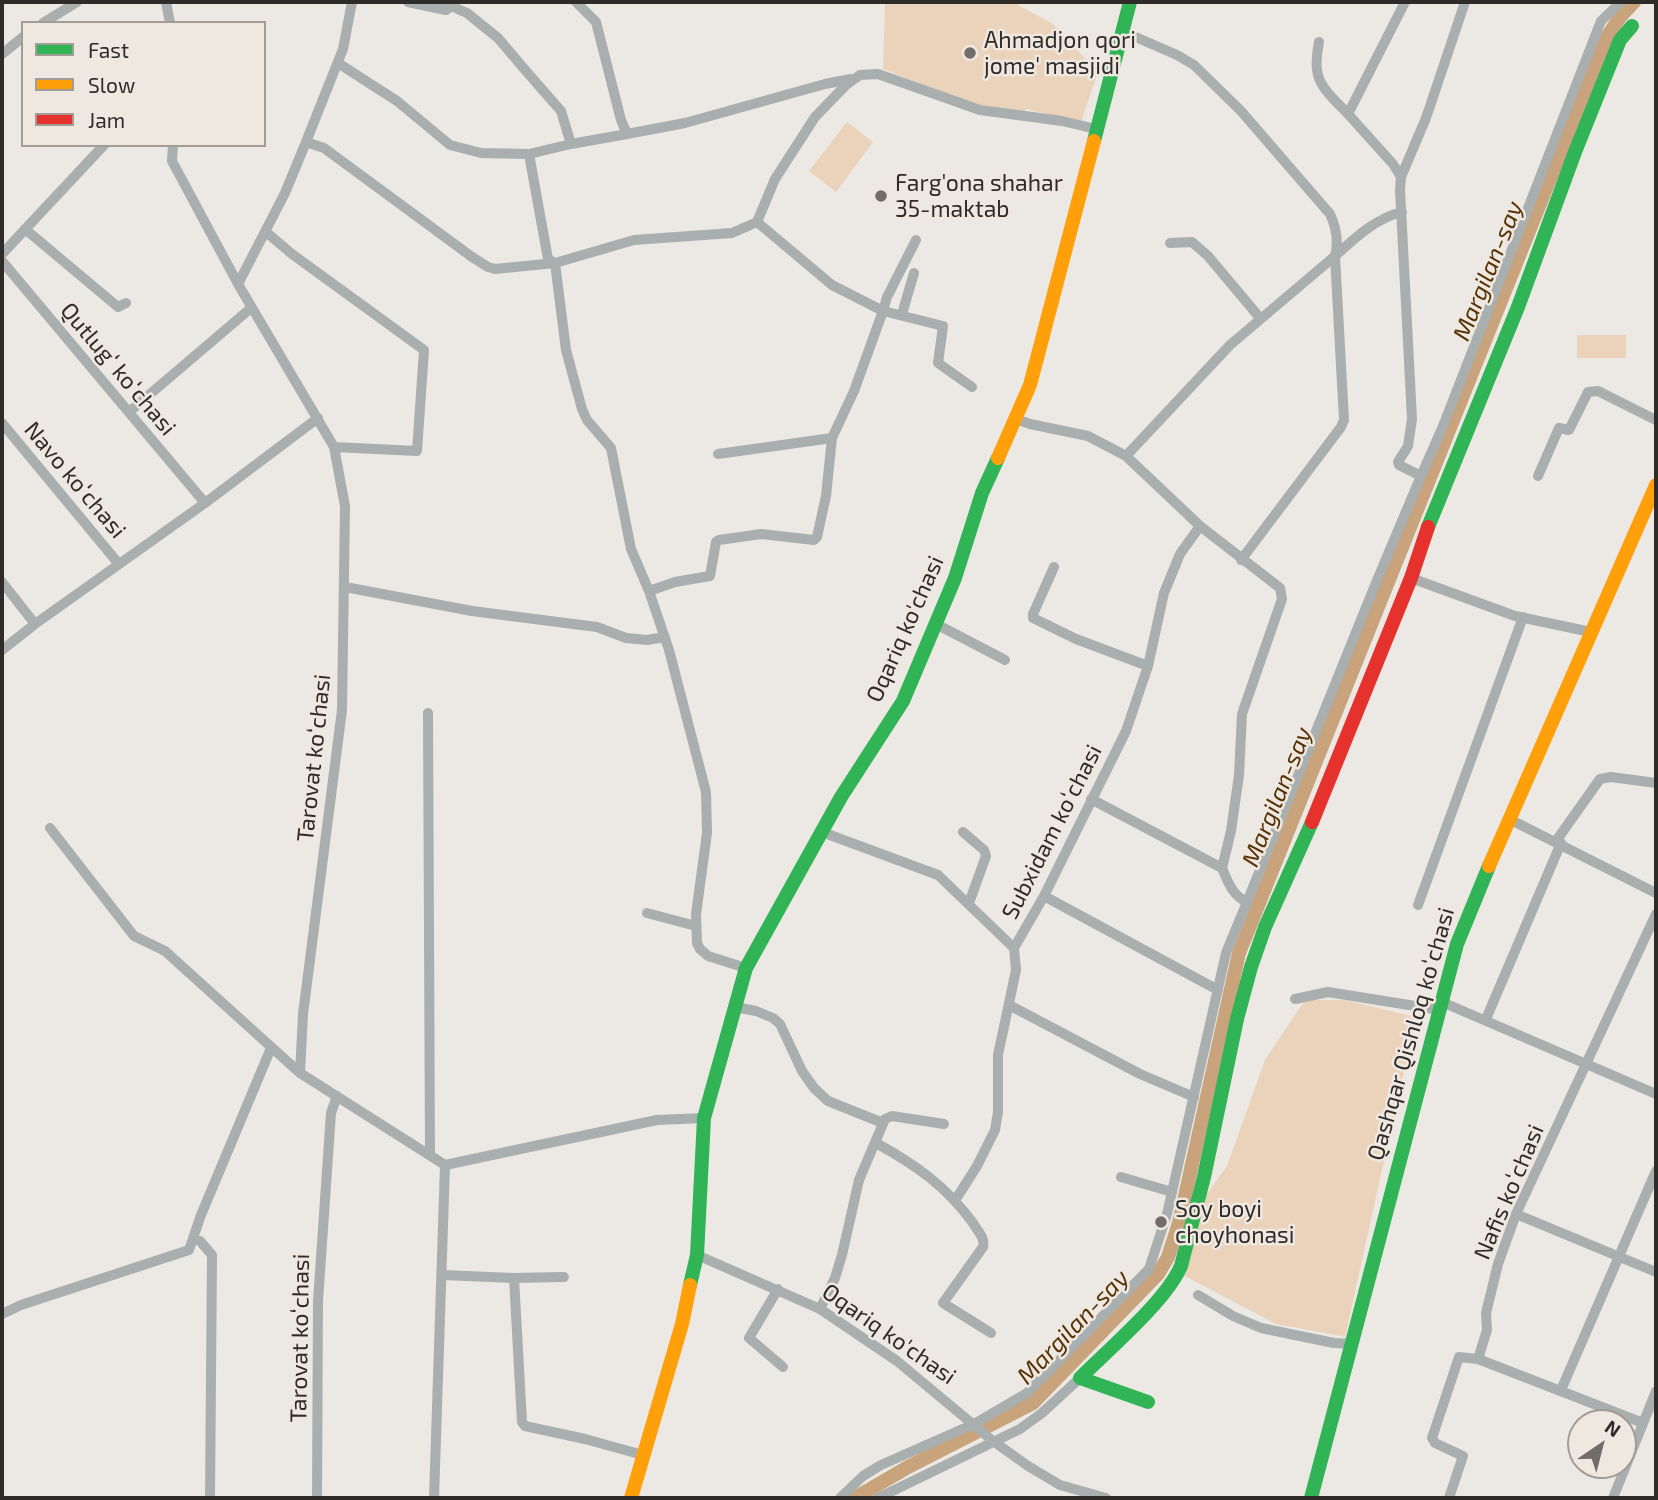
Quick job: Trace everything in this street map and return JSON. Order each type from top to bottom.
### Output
[{"type":"street","points":[[46,21],[78,2]]},
{"type":"street","points":[[166,2],[170,21]]},
{"type":"street","points":[[238,284],[306,142],[338,63],[352,2]]},
{"type":"street","points":[[408,2],[446,10],[449,4],[467,13],[488,30],[561,111],[571,144]]},
{"type":"street","points":[[576,2],[596,22],[627,134]]},
{"type":"street","name":"Oqariq ko'chasi","points":[[631,1498],[682,1324],[697,1255],[704,1118],[746,968],[841,797],[902,701],[955,579],[982,493],[1030,385],[1130,2]]},
{"type":"street","points":[[1348,114],[1405,2]]},
{"type":"street","points":[[1421,476],[1399,466],[1398,462],[1408,446],[1412,419],[1401,177],[1426,118],[1465,2]]},
{"type":"street","points":[[840,1498],[863,1476],[881,1465],[974,1424],[1027,1393],[1149,1269],[1172,1192],[1226,953],[1448,413],[1601,21],[1621,2]]},
{"type":"street","points":[[878,1498],[1020,1429],[1042,1413],[1080,1378],[1175,1280],[1204,1177],[1237,1019],[1265,927],[1321,801],[1411,578],[1434,510],[1518,307],[1620,40],[1632,26]]},
{"type":"street","points":[[1124,32],[1185,59],[1241,111],[1330,214],[1335,225],[1344,420],[1241,560]]},
{"type":"street","points":[[2,54],[21,39]]},
{"type":"street","points":[[1319,42],[1315,70],[1323,87],[1401,177]]},
{"type":"street","points":[[338,63],[397,101],[450,145],[481,153],[529,154],[682,124],[825,84],[856,78]]},
{"type":"street","points":[[306,142],[324,148],[488,267],[555,264],[634,240],[732,233],[757,222],[775,179],[816,117],[846,85],[860,75],[878,74],[980,110],[1062,121],[1096,129]]},
{"type":"street","points":[[2,254],[102,147]]},
{"type":"street","name":"Tarovat koʻchasi","points":[[173,147],[172,161],[238,284],[334,447],[345,506],[342,710],[303,1014],[300,1073]]},
{"type":"street","points":[[529,154],[542,235],[548,259],[555,264],[566,350],[582,409],[611,448],[631,549],[665,637],[708,803],[696,926],[697,943],[708,956],[746,968]]},
{"type":"street","points":[[1126,456],[1206,369],[1260,318],[1362,232],[1391,214],[1402,212]]},
{"type":"street","points":[[757,222],[832,285],[883,311],[943,326],[938,363],[972,387]]},
{"type":"street","points":[[25,229],[118,307],[126,303]]},
{"type":"street","points":[[265,232],[424,350],[417,451],[334,447]]},
{"type":"street","points":[[649,592],[675,582],[710,576],[716,542],[719,540],[761,534],[814,540],[817,537],[826,496],[832,438],[854,391],[887,297],[916,240]]},
{"type":"street","points":[[1170,243],[1192,242],[1260,318]]},
{"type":"street","name":"Qutlugʻ koʻchasi","points":[[2,261],[205,503]]},
{"type":"street","points":[[902,314],[914,273]]},
{"type":"street","points":[[129,412],[251,308]]},
{"type":"street","points":[[1538,476],[1559,428],[1569,430],[1588,392],[1598,391],[1656,420]]},
{"type":"street","points":[[2,650],[318,418]]},
{"type":"street","points":[[1017,419],[1087,436],[1126,456],[1200,526],[1280,588],[1282,599],[1242,714],[1239,775],[1231,831],[1222,868]]},
{"type":"street","name":"Navo koʻchasi","points":[[2,423],[118,563]]},
{"type":"street","points":[[718,454],[832,438]]},
{"type":"street","name":"Qashqar Qishloq koʻchasi","points":[[1311,1498],[1386,1208],[1464,924],[1656,485]]},
{"type":"street","name":"Subxidam koʻchasi","points":[[956,1199],[995,1130],[998,1112],[998,1055],[1016,970],[1014,948],[1044,896],[1126,732],[1148,666],[1164,593],[1180,554],[1200,526]]},
{"type":"street","points":[[1054,568],[1033,618],[1076,639],[1148,666]]},
{"type":"street","points":[[1411,578],[1515,616],[1591,632]]},
{"type":"street","points":[[2,582],[34,624]]},
{"type":"street","points":[[345,587],[472,611],[597,627],[626,638],[647,640],[665,637]]},
{"type":"street","points":[[1418,905],[1523,617]]},
{"type":"street","points":[[936,624],[1005,660]]},
{"type":"street","points":[[428,713],[430,1155]]},
{"type":"street","points":[[1486,1019],[1558,842],[1600,779],[1611,777],[1655,780]]},
{"type":"street","points":[[1091,799],[1222,868],[1232,890],[1247,902]]},
{"type":"street","points":[[1511,820],[1656,893]]},
{"type":"street","points":[[50,828],[134,936],[165,951],[300,1073],[445,1165],[656,1121],[704,1118]]},
{"type":"street","points":[[822,832],[938,875],[1014,948]]},
{"type":"street","points":[[963,832],[984,850],[986,856],[969,903]]},
{"type":"street","points":[[1044,896],[1218,990]]},
{"type":"street","points":[[647,913],[696,926]]},
{"type":"street","name":"Nafis koʻchasi","points":[[1478,1359],[1487,1330],[1486,1313],[1498,1264],[1516,1214],[1656,914]]},
{"type":"street","points":[[1295,999],[1328,992],[1441,1006],[1486,1019],[1586,1066],[1656,1094]]},
{"type":"street","points":[[1009,1005],[1140,1074],[1194,1097]]},
{"type":"street","points":[[734,1007],[756,1011],[780,1024],[802,1071],[828,1101],[884,1123]]},
{"type":"street","points":[[2,1314],[21,1305],[189,1250],[271,1048]]},
{"type":"street","name":"Tarovat koʻchasi","points":[[317,1498],[317,1301],[331,1113],[337,1096]]},
{"type":"street","points":[[820,1309],[838,1266],[859,1180],[886,1118],[892,1115],[944,1124]]},
{"type":"street","points":[[876,1143],[930,1177],[956,1199],[984,1239],[983,1248],[943,1303],[991,1333]]},
{"type":"street","points":[[434,1498],[445,1165]]},
{"type":"street","points":[[1561,1390],[1656,1171]]},
{"type":"street","points":[[1121,1177],[1172,1192]]},
{"type":"street","points":[[1516,1214],[1656,1272]]},
{"type":"street","points":[[200,1241],[212,1255],[210,1498]]},
{"type":"street","name":"Oqariq ko'chasi","points":[[697,1255],[820,1309],[897,1361],[993,1441],[1028,1466],[1060,1485],[1106,1498]]},
{"type":"street","points":[[442,1275],[564,1277]]},
{"type":"street","points":[[514,1278],[522,1422],[525,1426],[643,1455]]},
{"type":"street","points":[[778,1289],[749,1338],[783,1367]]},
{"type":"street","points":[[1198,1295],[1233,1316],[1261,1328],[1334,1343],[1352,1344]]},
{"type":"street","points":[[1450,1498],[1463,1456],[1435,1443],[1432,1438],[1459,1357],[1478,1359],[1643,1423]]},
{"type":"street","points":[[1080,1378],[1148,1402]]},
{"type":"street","points":[[1613,1498],[1656,1391]]},
{"type":"shaded area","points":[[885,2],[1013,2],[1053,24],[1098,72],[1081,122],[1026,109],[1024,113],[969,103],[883,69]]},
{"type":"shaded area","points":[[847,122],[873,142],[836,192],[809,171]]},
{"type":"shaded area","points":[[1577,335],[1626,335],[1626,358],[1577,358]]},
{"type":"shaded area","points":[[1305,1000],[1344,1000],[1416,1017],[1345,1337],[1276,1324],[1181,1274],[1201,1202],[1227,1166],[1265,1060]]},
{"type":"waterway","name":"Margilan-say","points":[[855,1498],[908,1467],[1033,1403],[1158,1274],[1168,1257],[1179,1223],[1239,953],[1607,37],[1634,2]]},
{"type":"traffic: fast","points":[[1094,141],[1130,2]]},
{"type":"traffic: fast","points":[[1428,527],[1518,307],[1620,40],[1632,26]]},
{"type":"traffic: fast","points":[[690,1285],[697,1255],[704,1118],[746,968],[841,797],[903,701],[955,578],[982,493],[998,458]]},
{"type":"traffic: fast","points":[[1148,1402],[1080,1378],[1150,1309],[1174,1280],[1181,1266],[1204,1177],[1237,1019],[1251,967],[1265,927],[1312,822]]},
{"type":"traffic: fast","points":[[1311,1498],[1457,944],[1489,866]]},
{"type":"traffic: slow","points":[[998,458],[1030,385],[1094,141]]},
{"type":"traffic: slow","points":[[1489,866],[1656,485]]},
{"type":"traffic: slow","points":[[631,1498],[682,1324],[690,1285]]},
{"type":"traffic: jam","points":[[1312,822],[1411,578],[1428,527]]},
{"type":"place","name":"Ahmadjon qori jome' masjidi","points":[[970,53]]},
{"type":"place","name":"Farg'ona shahar 35-maktab","points":[[881,196]]},
{"type":"place","name":"Soy boyi choyhonasi","points":[[1161,1222]]}]
